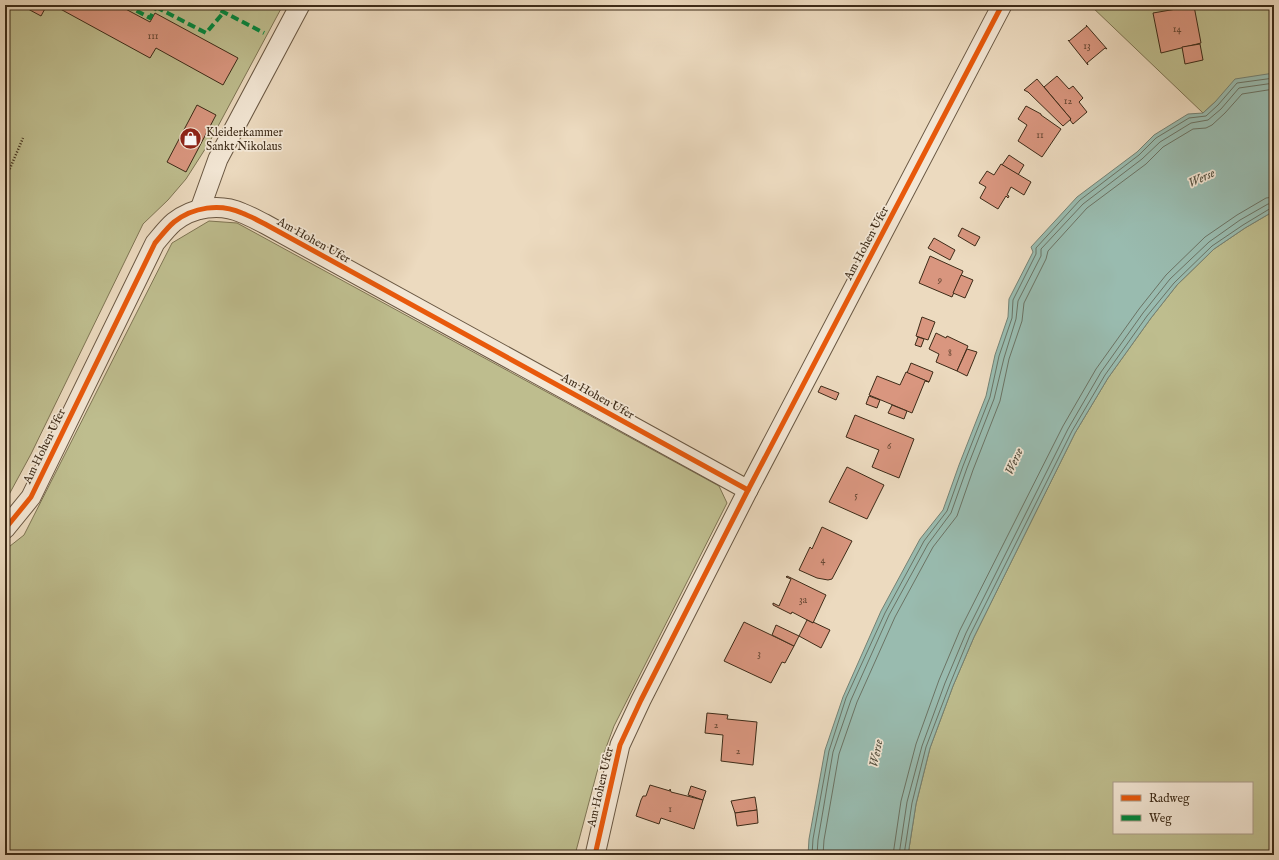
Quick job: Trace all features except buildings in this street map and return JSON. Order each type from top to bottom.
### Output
[{"type":"street","points":[[200,209],[218,159],[300,5]]},
{"type":"street","name":"Am Hohen Ufer","points":[[595,855],[620,745],[641,700],[748,490],[1002,5]]},
{"type":"street","name":"Am Hohen Ufer","points":[[5,529],[31,497],[155,243],[174,223],[186,214],[200,209],[215,207],[241,212],[265,224],[748,490]]},
{"type":"path","points":[[5,180],[23,138]]},
{"type":"shaded area","points":[[5,5],[283,5],[209,143],[186,179],[168,200],[143,224],[31,454],[5,502]]},
{"type":"shaded area","points":[[1090,5],[1274,5],[1274,73],[1215,102],[1203,113]]},
{"type":"shaded area","points":[[1274,211],[1274,855],[908,855],[916,804],[930,748],[953,686],[974,637],[1075,433],[1108,378],[1151,318],[1177,285],[1214,249]]},
{"type":"shaded area","points":[[209,221],[237,223],[719,486],[727,503],[614,726],[597,772],[576,851],[571,855],[5,855],[5,550],[24,535],[172,243]]},
{"type":"water","name":"Werse","points":[[1274,73],[1274,211],[1214,249],[1177,285],[1151,318],[1108,378],[1075,433],[974,637],[953,686],[930,748],[916,804],[908,855],[808,855],[809,839],[825,750],[843,697],[881,611],[920,539],[943,510],[986,396],[995,355],[1008,317],[1009,299],[1033,252],[1031,247],[1077,197],[1137,152],[1154,135],[1188,114],[1203,113],[1235,79]]},
{"type":"marked path","points":[[126,5],[150,18],[156,5]]},
{"type":"marked path","points":[[210,5],[264,33]]},
{"type":"marked path","points":[[156,7],[206,33],[224,12]]},
{"type":"cycle path","points":[[595,855],[620,745],[641,700],[748,490],[1002,5]]},
{"type":"cycle path","points":[[5,529],[31,497],[155,243],[171,224],[181,217],[198,210],[216,207],[234,210],[248,215],[265,224],[748,490]]},
{"type":"place","name":"Kleiderkammer Sankt Nikolaus","points":[[191,139]]}]
